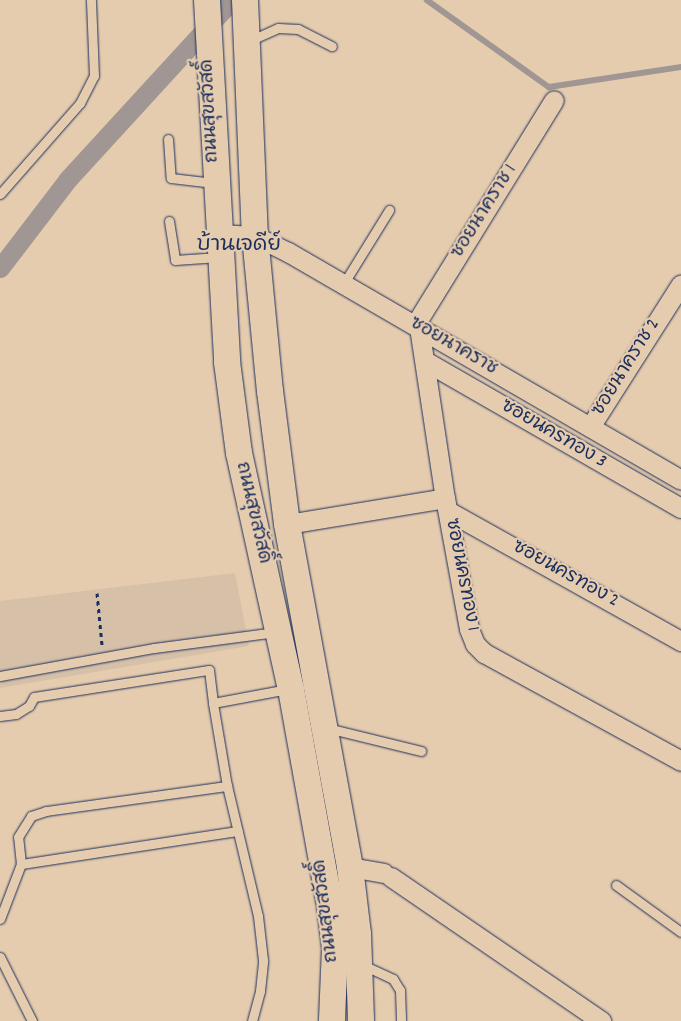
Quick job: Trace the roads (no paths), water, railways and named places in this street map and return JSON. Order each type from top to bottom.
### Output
[{"type":"main road","name":"ถนนสุขสวัสดิ์","points":[[207,0],[218,245],[227,362],[239,453],[291,689],[330,906],[335,948],[332,1021]]},
{"type":"main road","name":"ถนนสุขสวัสดิ์","points":[[246,0],[255,236],[287,524],[350,867],[360,964],[361,1021]]},
{"type":"street","name":"ซอยนาคราช 1","points":[[417,326],[554,100]]},
{"type":"street","name":"ซอยนาคราช","points":[[218,245],[255,236],[344,283],[681,480]]},
{"type":"street","name":"ซอยนาคราช 2","points":[[590,428],[681,284]]},
{"type":"street","name":"ซอยนครทอง 1","points":[[417,326],[469,629],[475,644],[484,653],[681,761]]},
{"type":"street","name":"ซอยนครทอง 3","points":[[424,361],[681,508]]},
{"type":"street","points":[[287,524],[447,505]]},
{"type":"street","name":"ซอยนครทอง 2","points":[[447,505],[681,641]]},
{"type":"street","points":[[350,867],[387,875],[600,1021]]},
{"type":"lane","points":[[0,194],[80,104],[94,76],[91,0]]},
{"type":"lane","points":[[247,39],[278,28],[298,29],[332,46]]},
{"type":"lane","points":[[168,139],[171,178],[215,183]]},
{"type":"lane","points":[[344,283],[389,210]]},
{"type":"lane","points":[[169,221],[175,260],[218,245]]},
{"type":"lane","points":[[0,676],[104,657],[279,632]]},
{"type":"lane","points":[[0,716],[16,714],[29,706],[34,697],[209,670],[227,786],[258,916],[263,960],[260,991],[252,1021]]},
{"type":"lane","points":[[213,703],[291,689]]},
{"type":"lane","points":[[324,728],[421,751]]},
{"type":"lane","points":[[0,919],[21,864],[18,837],[31,816],[46,811],[227,786]]},
{"type":"lane","points":[[21,864],[237,831]]},
{"type":"lane","points":[[616,885],[681,932]]},
{"type":"lane","points":[[0,958],[32,1021]]},
{"type":"lane","points":[[360,964],[392,979],[400,990],[401,1021]]},
{"type":"waterway","points":[[0,268],[68,179],[232,0]]},
{"type":"waterway","points":[[427,0],[549,87],[681,67]]},
{"type":"district","name":"บ้านเจดีย์","points":[[239,246]]}]
